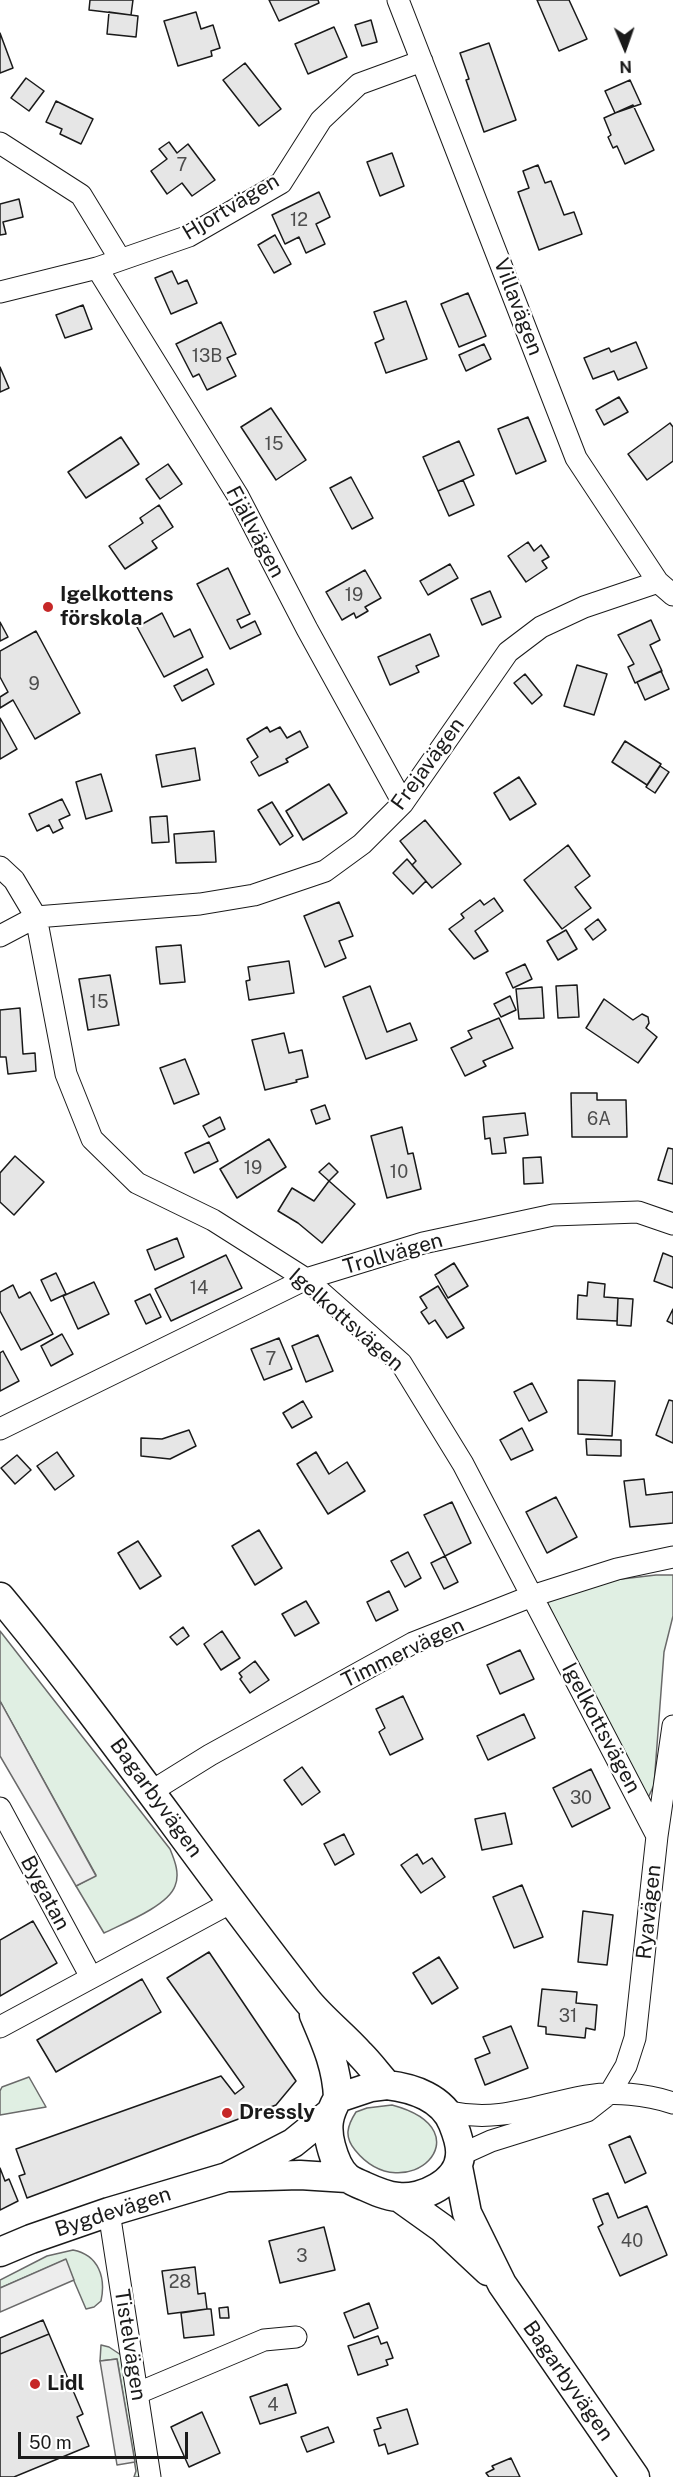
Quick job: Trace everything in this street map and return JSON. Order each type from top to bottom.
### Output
[{"type":"street","name":"Villavägen","points":[[398,0],[576,458],[666,589]]},
{"type":"street","name":"Hjortvägen","points":[[0,292],[96,268],[189,236],[281,183],[321,120],[359,84],[422,61]]},
{"type":"street","points":[[0,142],[81,195],[120,259]]},
{"type":"street","name":"Fjällvägen","points":[[96,268],[238,496],[307,629],[403,803]]},
{"type":"street","name":"Frejavägen","points":[[0,936],[36,917],[200,904],[254,895],[325,871],[362,844],[403,803],[508,652],[540,627],[585,607],[666,589]]},
{"type":"street","name":"Igelkottsvägen","points":[[0,867],[14,879],[36,917],[66,1074],[92,1139],[137,1183],[213,1220],[306,1279],[400,1363],[463,1464],[657,1836]]},
{"type":"street","name":"Trollvägen","points":[[0,1429],[306,1279],[423,1244],[554,1215],[638,1212],[673,1224]]},
{"type":"street","name":"Timmervägen","points":[[152,1791],[210,1755],[413,1643],[532,1596],[617,1569],[673,1557]]},
{"type":"street","name":"Bagarbyvägen","points":[[0,1597],[51,1659],[152,1791],[308,2002],[362,2055],[387,2085]]},
{"type":"street","name":"Ryavägen","points":[[610,2093],[626,2066],[635,2038],[657,1836],[673,1726]]},
{"type":"street","name":"Bygatan","points":[[0,1808],[91,1977]]},
{"type":"street","points":[[0,2027],[232,1902]]},
{"type":"street","name":"Bagarbyvägen","points":[[308,2002],[333,2060],[337,2079],[333,2106]]},
{"type":"street","points":[[610,2093],[587,2111],[491,2141],[459,2161],[445,2182],[425,2194],[400,2198],[376,2192],[347,2178],[335,2161],[330,2140],[333,2106],[370,2087],[387,2085],[405,2087],[425,2095],[448,2112],[478,2117],[512,2114],[585,2096],[610,2093],[659,2098],[673,2103]]},
{"type":"street","name":"Bygdevägen","points":[[0,2252],[109,2212],[227,2177],[293,2143],[333,2106]]},
{"type":"street","points":[[448,2112],[458,2135],[459,2161]]},
{"type":"street","name":"Bagarbyvägen","points":[[459,2161],[467,2213],[502,2284],[635,2477]]},
{"type":"street","name":"Bygdevägen","points":[[227,2177],[300,2175],[347,2178]]},
{"type":"street","name":"Bagarbyvägen","points":[[400,2198],[442,2228],[502,2284]]},
{"type":"street","name":"Tistelvägen","points":[[109,2212],[150,2477]]},
{"type":"street","points":[[138,2393],[264,2340],[296,2337]]},
{"type":"green space","points":[[673,1575],[673,1616],[664,1652],[654,1785],[648,1798],[626,1761],[546,1600],[613,1580]]},
{"type":"green space","points":[[0,1631],[170,1849],[174,1858],[177,1877],[171,1893],[144,1914],[104,1933],[76,1886],[96,1875],[0,1701]]},
{"type":"green space","points":[[29,2077],[46,2107],[0,2115],[2,2087]]},
{"type":"green space","points":[[392,2105],[420,2117],[434,2132],[436,2147],[429,2160],[414,2170],[396,2173],[375,2167],[355,2150],[349,2141],[350,2122],[356,2112],[367,2108]]},
{"type":"green space","points":[[73,2250],[89,2257],[99,2269],[102,2284],[101,2301],[94,2307],[86,2309],[65,2260],[0,2288],[0,2280],[47,2256]]},
{"type":"green space","points":[[101,2345],[121,2355],[141,2472],[139,2477],[134,2477],[136,2471],[117,2359],[100,2361]]},
{"type":"shaded area","points":[[0,1701],[96,1876],[76,1886],[0,1756]]},
{"type":"shaded area","points":[[66,2259],[74,2280],[0,2312],[0,2288]]},
{"type":"shaded area","points":[[117,2359],[135,2462],[117,2465],[100,2361]]},
{"type":"building","points":[[90,0],[133,0],[131,15],[89,10]]},
{"type":"building","points":[[269,0],[318,0],[319,3],[279,21]]},
{"type":"building","points":[[537,0],[569,0],[587,39],[559,51]]},
{"type":"building","points":[[109,12],[138,16],[136,37],[107,34]]},
{"type":"building","points":[[196,12],[201,29],[213,25],[220,48],[211,51],[212,56],[178,66],[164,21]]},
{"type":"building","points":[[371,20],[377,42],[362,46],[355,25]]},
{"type":"building","points":[[334,27],[347,57],[308,74],[295,44]]},
{"type":"building","points":[[0,33],[13,68],[0,73]]},
{"type":"building","points":[[489,43],[516,120],[484,132],[466,80],[469,79],[460,53]]},
{"type":"building","points":[[245,63],[281,109],[259,126],[223,80]]},
{"type":"building","points":[[26,78],[44,91],[29,111],[11,98]]},
{"type":"building","points":[[630,80],[641,104],[615,113],[605,91]]},
{"type":"building","points":[[56,101],[93,119],[81,144],[60,134],[62,129],[46,122]]},
{"type":"building","points":[[633,105],[654,150],[625,164],[617,146],[613,148],[608,137],[611,135],[604,118]]},
{"type":"building","points":[[169,142],[177,153],[188,144],[215,180],[192,196],[182,183],[167,194],[151,171],[167,159],[159,149]]},
{"type":"building","points":[[392,153],[404,186],[380,196],[367,162]]},
{"type":"building","points":[[538,165],[545,183],[551,181],[564,215],[574,212],[582,234],[539,250],[518,192],[529,188],[523,171]]},
{"type":"building","points":[[319,192],[330,217],[316,224],[325,244],[306,253],[299,237],[285,244],[272,215]]},
{"type":"building","points":[[19,199],[23,217],[3,222],[6,234],[0,235],[0,204]]},
{"type":"building","points":[[275,235],[291,264],[274,273],[258,245]]},
{"type":"building","points":[[172,271],[178,284],[187,280],[197,303],[171,314],[155,278]]},
{"type":"building","points":[[468,293],[486,336],[459,347],[441,304]]},
{"type":"building","points":[[406,301],[427,359],[386,373],[375,343],[384,339],[374,312]]},
{"type":"building","points":[[83,305],[92,329],[65,338],[56,315]]},
{"type":"building","points":[[221,322],[236,354],[227,358],[236,376],[207,390],[199,374],[193,377],[176,344]]},
{"type":"building","points":[[636,342],[647,368],[618,380],[614,371],[593,379],[584,358],[609,348],[611,352]]},
{"type":"building","points":[[484,344],[491,359],[466,371],[459,355]]},
{"type":"building","points":[[0,367],[9,388],[0,392]]},
{"type":"building","points":[[619,397],[628,412],[604,425],[596,410]]},
{"type":"building","points":[[271,408],[306,460],[276,480],[241,427]]},
{"type":"building","points":[[528,417],[546,461],[516,474],[498,429]]},
{"type":"building","points":[[670,423],[673,427],[673,461],[647,480],[628,454]]},
{"type":"building","points":[[121,437],[139,464],[86,498],[68,472]]},
{"type":"building","points":[[459,441],[474,475],[438,491],[423,457]]},
{"type":"building","points":[[168,464],[182,484],[160,499],[146,479]]},
{"type":"building","points":[[351,477],[373,518],[352,529],[330,488]]},
{"type":"building","points":[[463,480],[474,505],[449,516],[438,491]]},
{"type":"building","points":[[159,505],[173,527],[152,541],[157,548],[125,569],[109,546],[143,523],[140,518]]},
{"type":"building","points":[[528,542],[534,551],[541,545],[549,557],[542,561],[547,568],[526,582],[508,556]]},
{"type":"building","points":[[450,564],[458,578],[428,595],[420,581]]},
{"type":"building","points":[[228,568],[250,614],[237,620],[241,628],[255,621],[261,634],[230,649],[197,584]]},
{"type":"building","points":[[365,570],[381,598],[365,607],[368,611],[356,618],[354,613],[342,620],[326,592]]},
{"type":"building","points":[[490,591],[501,617],[482,625],[471,599]]},
{"type":"building","points":[[162,613],[174,637],[190,629],[203,657],[164,677],[137,627]]},
{"type":"building","points":[[651,620],[660,640],[650,645],[662,671],[635,683],[628,667],[634,664],[618,635]]},
{"type":"building","points":[[0,622],[8,637],[0,641]]},
{"type":"building","points":[[36,631],[80,713],[35,739],[13,700],[0,708],[0,697],[8,692],[0,677],[0,651]]},
{"type":"building","points":[[430,634],[439,656],[416,666],[419,672],[390,685],[378,657]]},
{"type":"building","points":[[577,665],[607,674],[594,715],[564,706]]},
{"type":"building","points":[[207,669],[214,684],[182,701],[174,686]]},
{"type":"building","points":[[661,671],[669,689],[645,700],[637,682]]},
{"type":"building","points":[[525,674],[542,695],[532,704],[514,683]]},
{"type":"building","points":[[0,718],[17,749],[0,759]]},
{"type":"building","points":[[267,727],[270,732],[280,727],[287,738],[300,731],[308,747],[286,759],[288,762],[259,776],[251,762],[258,757],[247,739]]},
{"type":"building","points":[[625,741],[661,764],[647,785],[612,762]]},
{"type":"building","points":[[195,748],[200,780],[162,787],[156,755]]},
{"type":"building","points":[[660,766],[669,772],[655,793],[646,787]]},
{"type":"building","points":[[101,774],[112,811],[86,819],[76,782]]},
{"type":"building","points":[[519,777],[536,804],[510,820],[494,793]]},
{"type":"building","points":[[329,784],[347,813],[303,840],[286,811]]},
{"type":"building","points":[[62,799],[70,815],[59,820],[63,828],[53,833],[49,825],[37,831],[29,814]]},
{"type":"building","points":[[272,802],[293,836],[280,845],[258,810]]},
{"type":"building","points":[[167,816],[169,842],[152,843],[150,817]]},
{"type":"building","points":[[425,820],[461,864],[432,888],[412,865],[416,861],[400,841]]},
{"type":"building","points":[[214,831],[216,862],[176,863],[174,834]]},
{"type":"building","points":[[568,845],[590,876],[575,887],[591,908],[562,929],[524,880]]},
{"type":"building","points":[[407,859],[426,881],[413,894],[393,873]]},
{"type":"building","points":[[494,898],[503,911],[475,931],[488,951],[474,959],[449,929],[464,918],[461,914],[480,900],[484,905]]},
{"type":"building","points":[[339,902],[353,936],[339,941],[346,958],[325,967],[304,916]]},
{"type":"building","points":[[598,919],[606,930],[593,940],[585,929]]},
{"type":"building","points":[[566,930],[577,949],[558,960],[547,941]]},
{"type":"building","points":[[181,945],[185,982],[160,984],[156,947]]},
{"type":"building","points":[[289,961],[294,993],[249,1000],[246,981],[250,980],[248,967]]},
{"type":"building","points":[[525,964],[532,979],[513,988],[506,973]]},
{"type":"building","points":[[110,975],[119,1025],[88,1030],[79,979]]},
{"type":"building","points":[[577,985],[579,1017],[558,1018],[556,986]]},
{"type":"building","points":[[370,986],[387,1032],[410,1023],[417,1040],[366,1059],[343,997]]},
{"type":"building","points":[[542,987],[544,1018],[519,1019],[516,989]]},
{"type":"building","points":[[510,996],[516,1010],[501,1017],[494,1004]]},
{"type":"building","points":[[604,999],[633,1020],[642,1014],[648,1017],[649,1023],[646,1028],[657,1037],[638,1063],[586,1028]]},
{"type":"building","points":[[20,1008],[23,1054],[35,1053],[36,1071],[8,1074],[6,1057],[0,1057],[0,1010]]},
{"type":"building","points":[[499,1018],[513,1048],[483,1061],[486,1066],[465,1076],[451,1048],[472,1038],[468,1031]]},
{"type":"building","points":[[284,1033],[289,1053],[302,1050],[308,1077],[265,1090],[252,1040]]},
{"type":"building","points":[[185,1059],[199,1094],[174,1104],[160,1068]]},
{"type":"building","points":[[571,1093],[597,1093],[597,1100],[626,1100],[627,1137],[572,1137]]},
{"type":"building","points":[[325,1105],[330,1119],[316,1124],[311,1110]]},
{"type":"building","points":[[525,1113],[528,1135],[504,1138],[506,1153],[492,1154],[490,1138],[485,1139],[483,1117]]},
{"type":"building","points":[[220,1117],[225,1129],[209,1137],[203,1126]]},
{"type":"building","points":[[402,1127],[408,1154],[413,1153],[421,1189],[387,1198],[371,1136]]},
{"type":"building","points":[[269,1139],[286,1167],[237,1198],[220,1169]]},
{"type":"building","points":[[209,1142],[218,1161],[194,1173],[185,1153]]},
{"type":"building","points":[[668,1148],[673,1149],[673,1184],[658,1180]]},
{"type":"building","points":[[15,1156],[44,1182],[14,1215],[0,1202],[0,1173]]},
{"type":"building","points":[[541,1157],[543,1183],[524,1184],[523,1158]]},
{"type":"building","points":[[329,1163],[338,1172],[329,1181],[319,1172]]},
{"type":"building","points":[[329,1181],[355,1204],[322,1243],[298,1223],[278,1211],[292,1188],[314,1201]]},
{"type":"building","points":[[177,1238],[184,1257],[155,1270],[147,1250]]},
{"type":"building","points":[[663,1253],[673,1257],[673,1288],[654,1281]]},
{"type":"building","points":[[226,1255],[242,1288],[171,1321],[155,1289]]},
{"type":"building","points":[[454,1263],[468,1286],[448,1298],[435,1275]]},
{"type":"building","points":[[56,1273],[66,1294],[51,1301],[41,1280]]},
{"type":"building","points":[[94,1282],[109,1314],[78,1329],[63,1296]]},
{"type":"building","points":[[588,1282],[605,1284],[604,1297],[618,1298],[617,1321],[577,1319],[578,1295],[587,1296]]},
{"type":"building","points":[[13,1285],[19,1298],[30,1292],[53,1334],[21,1350],[0,1311],[0,1292]]},
{"type":"building","points":[[438,1286],[464,1328],[447,1338],[435,1320],[429,1324],[421,1312],[427,1308],[420,1297]]},
{"type":"building","points":[[150,1294],[161,1317],[146,1324],[135,1301]]},
{"type":"building","points":[[618,1298],[633,1299],[631,1326],[617,1325]]},
{"type":"building","points":[[673,1309],[673,1324],[667,1321]]},
{"type":"building","points":[[62,1334],[73,1354],[51,1366],[41,1346]]},
{"type":"building","points":[[318,1335],[333,1371],[306,1382],[292,1346]]},
{"type":"building","points":[[279,1338],[292,1369],[264,1380],[251,1349]]},
{"type":"building","points":[[3,1351],[19,1381],[0,1391],[0,1353]]},
{"type":"building","points":[[578,1380],[615,1381],[612,1436],[578,1434]]},
{"type":"building","points":[[532,1383],[547,1412],[529,1421],[514,1392]]},
{"type":"building","points":[[669,1400],[673,1401],[673,1443],[656,1435]]},
{"type":"building","points":[[303,1401],[312,1417],[292,1428],[283,1413]]},
{"type":"building","points":[[522,1428],[533,1450],[511,1460],[500,1440]]},
{"type":"building","points":[[189,1430],[196,1446],[170,1459],[141,1456],[141,1438],[162,1439]]},
{"type":"building","points":[[586,1439],[621,1440],[621,1456],[587,1455]]},
{"type":"building","points":[[57,1452],[74,1476],[55,1490],[37,1466]]},
{"type":"building","points":[[316,1452],[329,1474],[347,1462],[365,1491],[328,1514],[297,1464]]},
{"type":"building","points":[[17,1455],[31,1470],[15,1484],[1,1468]]},
{"type":"building","points":[[644,1479],[646,1495],[673,1492],[673,1523],[630,1527],[624,1481]]},
{"type":"building","points":[[556,1497],[577,1537],[547,1553],[526,1512]]},
{"type":"building","points":[[452,1502],[471,1543],[445,1556],[424,1515]]},
{"type":"building","points":[[259,1530],[282,1568],[255,1585],[232,1546]]},
{"type":"building","points":[[138,1541],[161,1576],[140,1589],[118,1553]]},
{"type":"building","points":[[408,1552],[421,1578],[405,1587],[391,1561]]},
{"type":"building","points":[[445,1556],[458,1582],[444,1589],[431,1563]]},
{"type":"building","points":[[389,1591],[398,1610],[376,1621],[367,1602]]},
{"type":"building","points":[[306,1601],[319,1623],[295,1636],[282,1614]]},
{"type":"building","points":[[183,1627],[189,1636],[177,1645],[170,1637]]},
{"type":"building","points":[[222,1631],[240,1658],[221,1670],[204,1644]]},
{"type":"building","points":[[520,1650],[534,1679],[500,1694],[487,1665]]},
{"type":"building","points":[[255,1661],[269,1680],[250,1693],[240,1679],[242,1677],[239,1673]]},
{"type":"building","points":[[403,1696],[423,1739],[390,1755],[379,1732],[385,1728],[376,1709]]},
{"type":"building","points":[[524,1714],[535,1738],[488,1760],[477,1736]]},
{"type":"building","points":[[302,1767],[320,1792],[302,1805],[284,1780]]},
{"type":"building","points":[[591,1769],[610,1808],[572,1827],[553,1788]]},
{"type":"building","points":[[505,1813],[512,1844],[482,1850],[475,1819]]},
{"type":"building","points":[[344,1834],[354,1854],[335,1865],[324,1844]]},
{"type":"building","points":[[417,1854],[423,1864],[432,1858],[445,1877],[421,1893],[401,1865]]},
{"type":"building","points":[[522,1885],[543,1937],[514,1948],[493,1897]]},
{"type":"building","points":[[583,1911],[613,1915],[607,1965],[578,1962]]},
{"type":"building","points":[[33,1921],[57,1963],[0,1996],[0,1940]]},
{"type":"building","points":[[209,1952],[296,2081],[276,2105],[27,2198],[19,2176],[25,2174],[16,2149],[221,2076],[235,2094],[244,2087],[167,1978]]},
{"type":"building","points":[[439,1957],[458,1988],[432,2004],[413,1973]]},
{"type":"building","points":[[142,1979],[161,2012],[56,2072],[37,2040]]},
{"type":"building","points":[[542,1989],[577,1992],[576,2003],[597,2005],[595,2030],[586,2028],[585,2038],[546,2034],[546,2027],[538,2026]]},
{"type":"building","points":[[511,2026],[528,2068],[485,2085],[475,2059],[490,2053],[483,2037]]},
{"type":"building","points":[[630,2136],[646,2173],[625,2183],[609,2145]]},
{"type":"building","points":[[0,2168],[5,2181],[9,2179],[18,2201],[0,2210]]},
{"type":"building","points":[[608,2193],[618,2218],[647,2206],[667,2255],[620,2276],[598,2227],[603,2224],[593,2199]]},
{"type":"building","points":[[324,2227],[335,2270],[280,2283],[269,2241]]},
{"type":"building","points":[[195,2267],[198,2294],[205,2293],[207,2309],[168,2314],[162,2271]]},
{"type":"building","points":[[369,2303],[378,2328],[354,2338],[344,2313]]},
{"type":"building","points":[[228,2307],[229,2318],[220,2318],[219,2308]]},
{"type":"building","points":[[211,2309],[214,2335],[184,2338],[181,2313]]},
{"type":"building","points":[[43,2320],[49,2334],[0,2354],[0,2338]]},
{"type":"building","name":"Lidl","points":[[49,2334],[83,2414],[77,2417],[89,2446],[14,2477],[0,2477],[0,2354]]},
{"type":"building","points":[[378,2336],[381,2344],[387,2342],[393,2358],[386,2360],[388,2365],[358,2375],[348,2346]]},
{"type":"building","points":[[287,2384],[296,2413],[260,2424],[250,2397]]},
{"type":"building","points":[[407,2409],[418,2444],[388,2454],[385,2444],[379,2446],[374,2430],[381,2428],[377,2418]]},
{"type":"building","points":[[202,2412],[220,2453],[189,2467],[171,2427]]},
{"type":"building","points":[[328,2427],[334,2442],[307,2452],[301,2437]]},
{"type":"building","points":[[511,2458],[520,2477],[489,2477],[486,2473],[494,2469],[492,2466]]},
{"type":"place","name":"Igelkottens förskola","points":[[48,607]]},
{"type":"place","name":"Dressly","points":[[227,2113]]},
{"type":"place","name":"Lidl","points":[[35,2384]]}]
